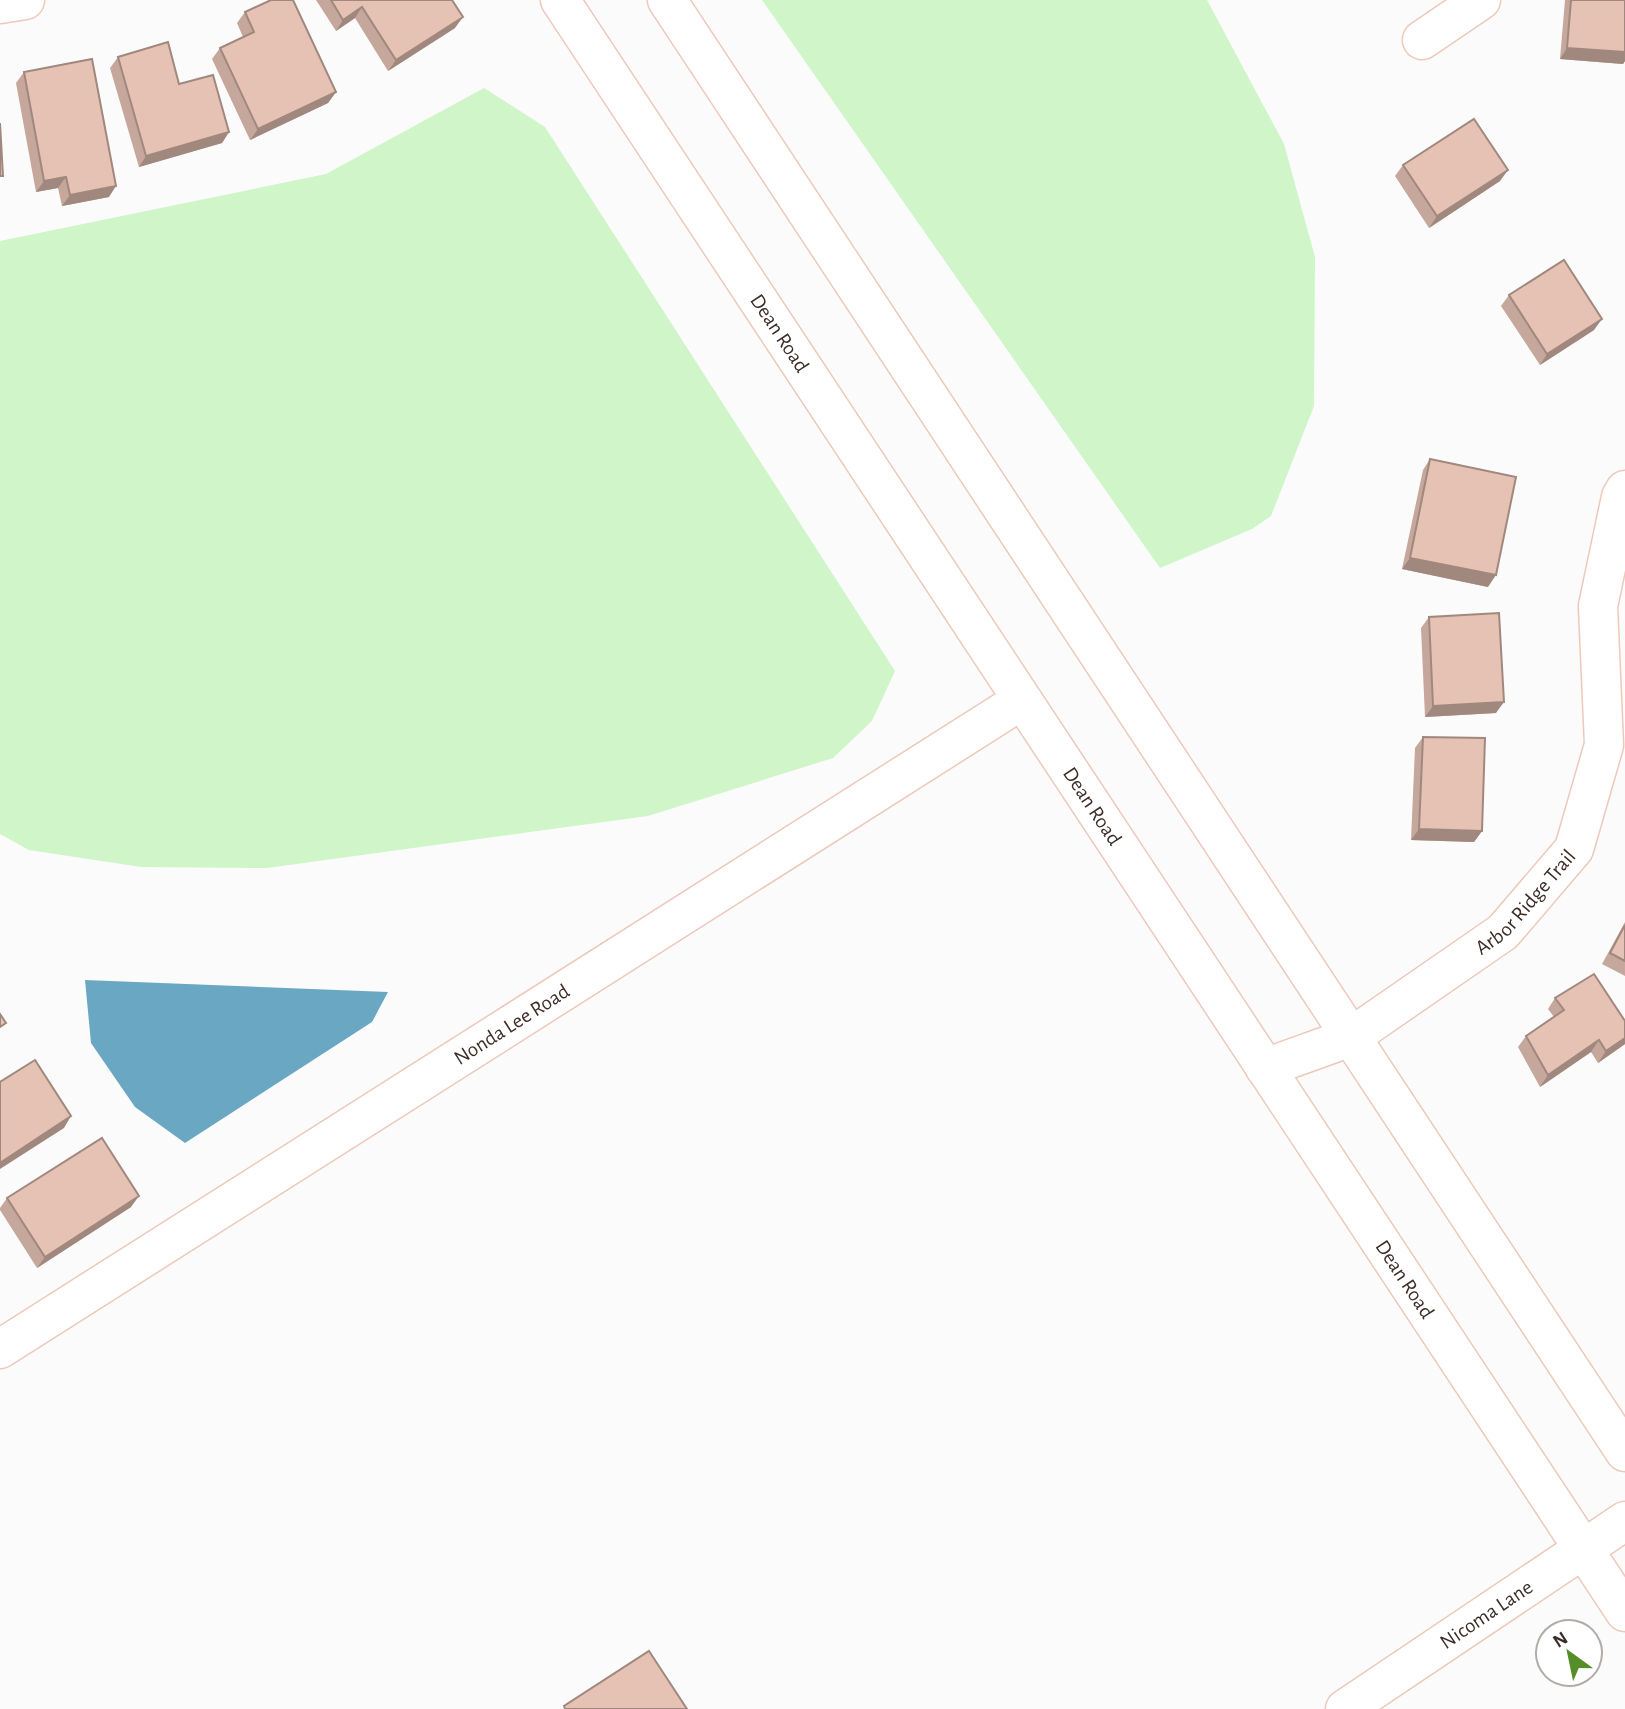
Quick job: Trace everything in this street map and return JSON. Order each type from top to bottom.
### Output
[{"type":"main road","points":[[0,4],[25,0]]},
{"type":"main road","name":"Dean Road","points":[[561,0],[1625,1612]]},
{"type":"main road","points":[[667,0],[1625,1452]]},
{"type":"main road","points":[[1422,40],[1481,0]]},
{"type":"main road","name":"Arbor Ridge Trail","points":[[1265,1068],[1351,1037],[1503,932],[1574,849],[1604,745],[1598,606],[1621,497],[1625,490]]},
{"type":"main road","name":"Nonda Lee Road","points":[[0,1349],[1022,700]]},
{"type":"main road","name":"Nicoma Lane","points":[[1346,1709],[1625,1521]]},
{"type":"green space","points":[[762,0],[1207,0],[1284,144],[1315,257],[1314,406],[1271,516],[1252,529],[1160,568]]},
{"type":"green space","points":[[484,88],[545,127],[895,671],[872,721],[833,758],[648,816],[267,868],[141,867],[29,850],[0,834],[0,241],[326,174]]},
{"type":"water","points":[[85,980],[388,992],[372,1022],[185,1143],[135,1107],[91,1043]]},
{"type":"building","points":[[271,0],[293,0],[336,92],[258,129],[220,48],[254,32],[245,12]]},
{"type":"building","points":[[331,0],[452,0],[463,17],[396,60],[362,7],[343,20]]},
{"type":"building","points":[[1571,0],[1625,0],[1625,52],[1567,48]]},
{"type":"building","points":[[168,42],[179,84],[213,75],[229,132],[146,156],[118,57]]},
{"type":"building","points":[[92,59],[116,186],[70,195],[66,177],[44,181],[24,72]]},
{"type":"building","points":[[1474,119],[1508,170],[1437,216],[1403,165]]},
{"type":"building","points":[[0,123],[3,176],[0,176]]},
{"type":"building","points":[[1564,260],[1602,319],[1547,354],[1509,295]]},
{"type":"building","points":[[1430,459],[1516,477],[1496,575],[1410,558]]},
{"type":"building","points":[[1499,613],[1504,702],[1433,706],[1429,617]]},
{"type":"building","points":[[1423,737],[1485,738],[1482,831],[1419,829]]},
{"type":"building","points":[[1625,925],[1625,961],[1610,953]]},
{"type":"building","points":[[1594,974],[1625,1021],[1625,1038],[1606,1051],[1599,1040],[1548,1075],[1526,1036],[1564,1010],[1555,998]]},
{"type":"building","points":[[0,1014],[6,1023],[0,1027]]},
{"type":"building","points":[[35,1060],[71,1116],[0,1163],[0,1082]]},
{"type":"building","points":[[102,1138],[139,1196],[45,1257],[7,1198]]},
{"type":"building","points":[[649,1651],[687,1709],[565,1709],[564,1706]]}]
